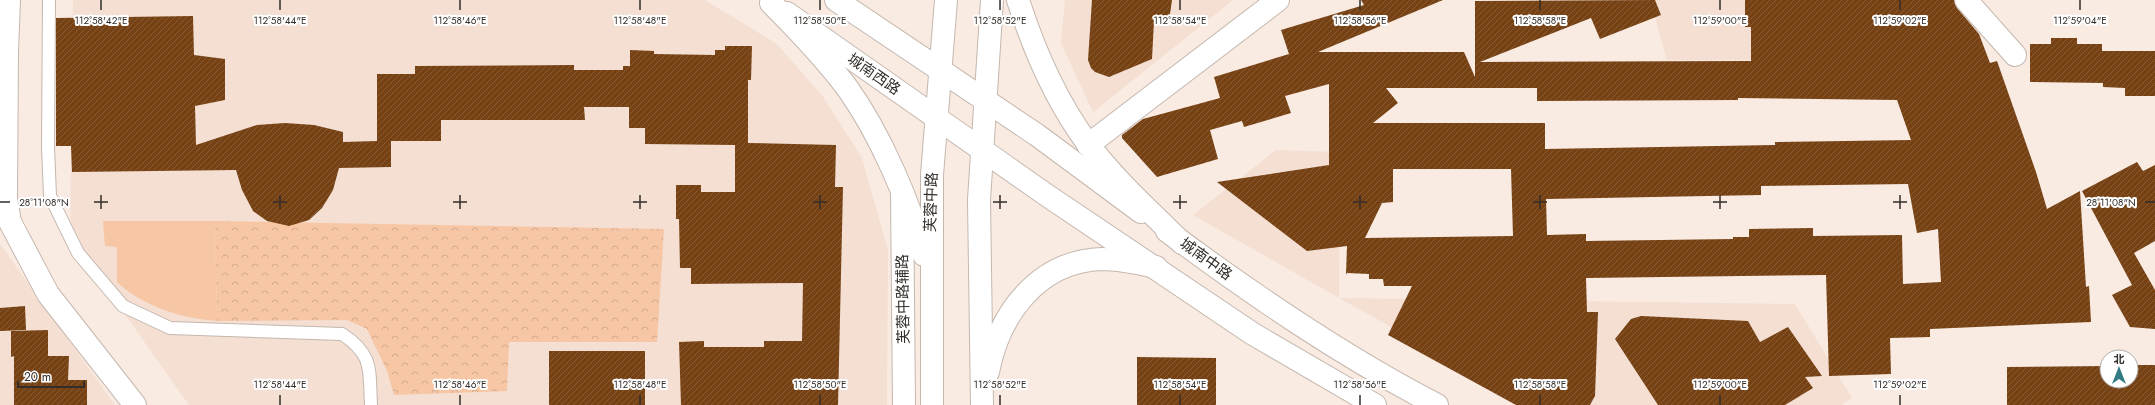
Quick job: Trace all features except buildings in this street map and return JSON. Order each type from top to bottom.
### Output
[{"type":"main road","points":[[9,0],[7,51],[6,198],[10,222],[48,294],[135,405]]},
{"type":"main road","points":[[836,0],[985,100]]},
{"type":"main road","name":"芙蓉中路","points":[[932,405],[932,175],[946,0]]},
{"type":"main road","points":[[982,405],[979,200],[992,0]]},
{"type":"main road","points":[[1088,145],[1278,0]]},
{"type":"main road","points":[[1966,0],[2015,55]]},
{"type":"main road","points":[[768,1],[812,46],[849,90],[880,144],[902,193],[919,237],[931,281]]},
{"type":"main road","name":"城南西路","points":[[768,1],[982,149]]},
{"type":"main road","points":[[1022,6],[1062,106],[1088,145],[1113,173],[1182,242]]},
{"type":"main road","name":"城南中路","points":[[985,100],[1037,135],[1182,242],[1268,303],[1398,385],[1437,405]]},
{"type":"main road","points":[[982,149],[1253,334],[1375,405]]},
{"type":"main road","name":"芙蓉中路辅路","points":[[902,193],[904,405]]},
{"type":"main road","points":[[982,405],[988,369],[996,342],[1008,317],[1023,294],[1046,275],[1067,266],[1102,259],[1128,261],[1156,267]]},
{"type":"lane","points":[[49,0],[48,147],[50,196],[78,254],[123,306],[170,328],[342,334],[356,343],[369,364],[371,405]]},
{"type":"shaded area","points":[[73,0],[705,0],[777,44],[824,98],[862,158],[888,250],[887,405],[189,405],[70,237]]},
{"type":"shaded area","points":[[1065,0],[1233,0],[1093,112],[1061,43]]},
{"type":"shaded area","points":[[1650,0],[1959,0],[1972,14],[1887,60],[1667,60]]},
{"type":"shaded area","points":[[1276,150],[1340,152],[1339,298],[1193,215]]},
{"type":"shaded area","points":[[0,244],[115,405],[0,405]]},
{"type":"shaded area","points":[[1339,298],[1795,304],[1852,398],[1842,405],[1532,405]]},
{"type":"green space","points":[[103,221],[215,221],[217,321],[177,314],[151,305],[128,291],[117,282],[117,247],[105,246]]},
{"type":"green space","points":[[215,221],[664,229],[657,342],[509,342],[507,391],[394,395],[387,371],[367,329],[347,320],[217,321]]}]
